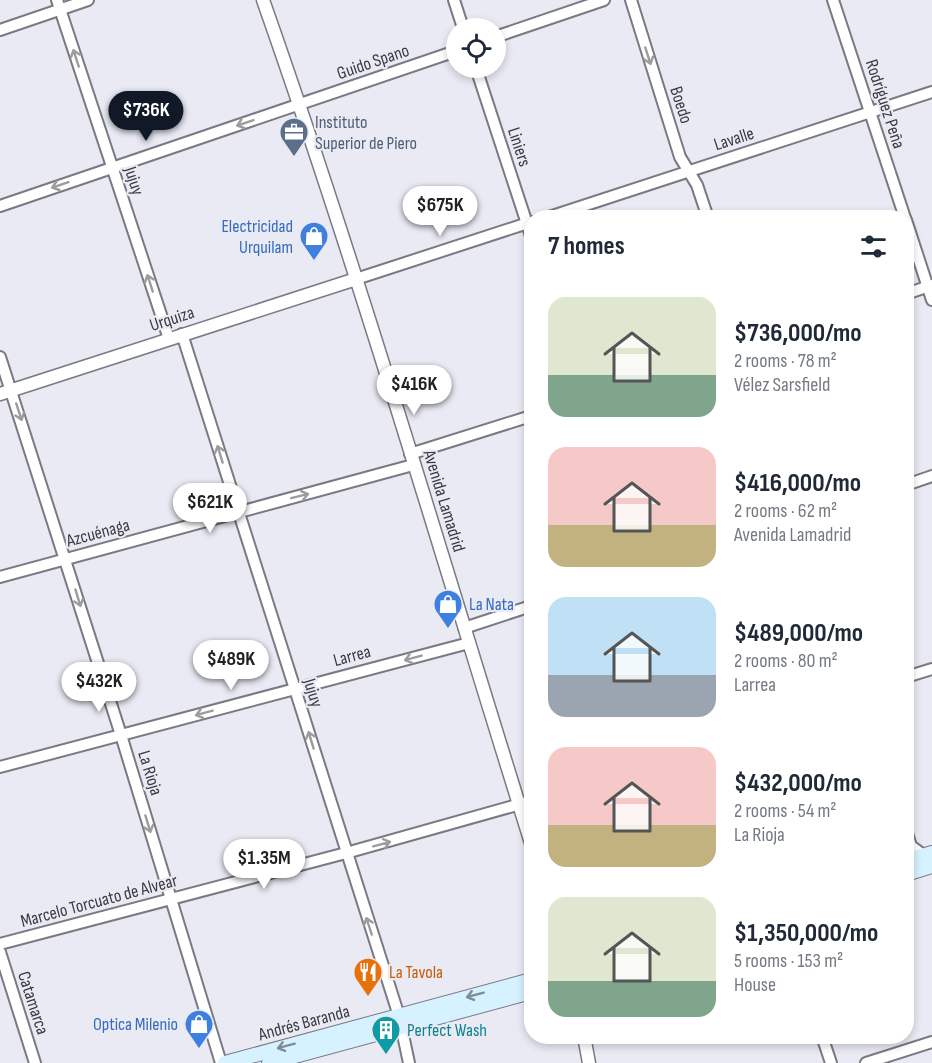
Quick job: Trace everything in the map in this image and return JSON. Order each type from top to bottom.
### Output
[{"type":"main road","points":[[914,860],[930,859]]},
{"type":"main road","points":[[914,869],[930,859]]},
{"type":"main road","name":"Andrés Baranda","points":[[269,1063],[524,982]]},
{"type":"main road","name":"Andrés Baranda","points":[[223,1063],[524,994]]},
{"type":"street","points":[[0,30],[59,4],[87,0]]},
{"type":"street","name":"Avenida Lamadrid","points":[[263,0],[300,105],[356,279],[464,628],[524,800]]},
{"type":"street","points":[[454,0],[460,18]]},
{"type":"street","points":[[506,33],[604,0]]},
{"type":"street","name":"Boedo","points":[[631,0],[680,157],[698,185],[706,210]]},
{"type":"street","name":"Rodríguez Peña","points":[[833,0],[903,210]]},
{"type":"street","name":"Jujuy","points":[[59,4],[169,339]]},
{"type":"street","name":"Guido Spano","points":[[0,206],[446,54]]},
{"type":"street","name":"Liniers","points":[[479,78],[525,210]]},
{"type":"street","name":"Lavalle","points":[[570,210],[932,92]]},
{"type":"street","points":[[356,279],[524,225]]},
{"type":"street","name":"Rodríguez Peña","points":[[914,241],[930,286],[932,300]]},
{"type":"street","name":"Urquiza","points":[[6,392],[356,279]]},
{"type":"street","points":[[914,291],[930,286]]},
{"type":"street","name":"Jujuy","points":[[182,334],[399,1022],[409,1063]]},
{"type":"street","name":"La Rioja","points":[[0,357],[6,392],[65,559],[223,1063]]},
{"type":"street","name":"Azcuénaga","points":[[0,577],[237,512],[411,459],[524,419]]},
{"type":"street","points":[[914,482],[932,476]]},
{"type":"street","points":[[464,628],[524,608]]},
{"type":"street","name":"Larrea","points":[[0,767],[469,643]]},
{"type":"street","points":[[914,675],[932,669]]},
{"type":"street","name":"Marcelo Torcuato de Alvear","points":[[0,944],[346,854],[524,803]]},
{"type":"street","points":[[914,848],[930,859]]},
{"type":"street","name":"Catamarca","points":[[0,952],[35,1063]]},
{"type":"street","points":[[866,1063],[932,1042]]},
{"type":"street","points":[[585,1044],[589,1063]]},
{"type":"street","points":[[825,1044],[831,1063]]},
{"type":"place","name":"Instituto Superior de Piero","points":[[294,158]]},
{"type":"place","name":"Electricidad Urquilam","points":[[314,262]]},
{"type":"place","name":"La Nata","points":[[448,630]]},
{"type":"place","name":"La Tavola","points":[[368,998]]},
{"type":"place","name":"Optica Milenio","points":[[199,1050]]},
{"type":"place","name":"Perfect Wash","points":[[386,1056]]}]
